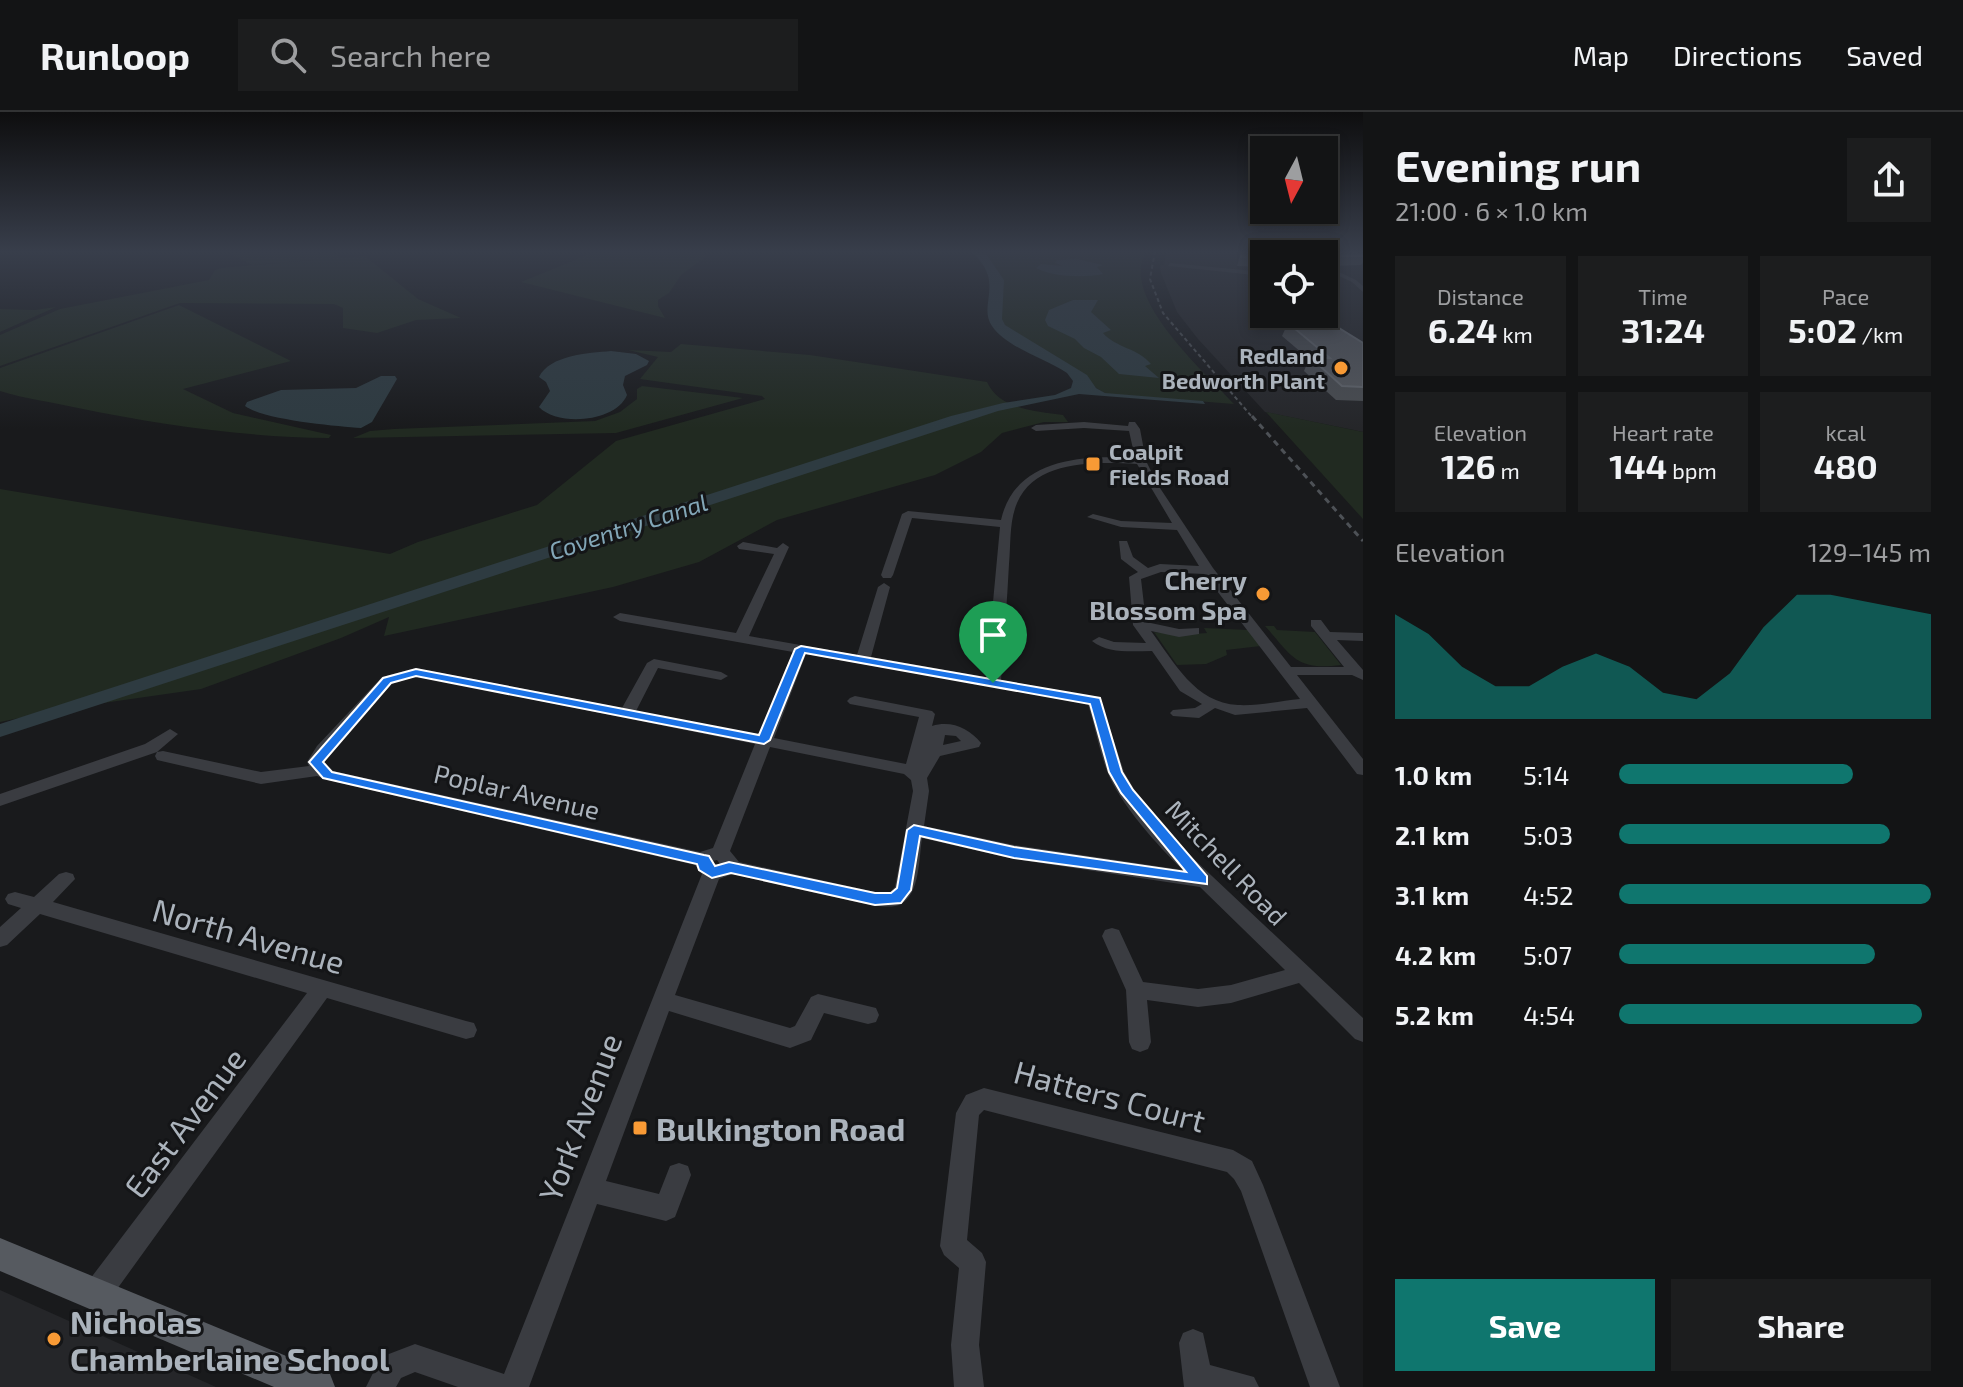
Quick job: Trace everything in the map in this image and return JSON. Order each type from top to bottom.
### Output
[{"type":"main road","points":[[0,1254],[317,1387]]},
{"type":"street","points":[[1036,428],[1134,426],[1141,461],[1208,570],[1363,770]]},
{"type":"street","points":[[620,617],[993,683],[1007,524],[1013,497],[1022,487],[1050,469],[1090,460],[1141,461]]},
{"type":"street","points":[[863,660],[908,514],[1007,524]]},
{"type":"street","points":[[1094,515],[1121,524],[1180,527]]},
{"type":"street","points":[[1123,543],[1127,559],[1146,572]]},
{"type":"street","points":[[741,638],[782,549],[743,546]]},
{"type":"street","points":[[1208,570],[1160,568],[1135,577],[1140,625],[1185,688],[1211,704],[1249,710],[1310,703]]},
{"type":"street","points":[[1316,623],[1359,673]]},
{"type":"street","points":[[1140,625],[1179,633],[1194,631]]},
{"type":"street","points":[[1327,636],[1363,637]]},
{"type":"street","points":[[1099,641],[1112,646],[1155,647]]},
{"type":"street","name":"York Avenue","points":[[514,1387],[801,649]]},
{"type":"street","points":[[627,713],[654,663],[721,676]]},
{"type":"street","points":[[1286,671],[1359,673]]},
{"type":"street","points":[[163,756],[261,778],[320,770],[315,762],[323,750],[387,680],[416,672],[764,740],[914,774]]},
{"type":"street","name":"Mitchell Road","points":[[993,683],[1095,701],[1116,772],[1128,793],[1201,880],[1363,1032]]},
{"type":"street","points":[[855,701],[927,714],[914,774],[921,791],[914,830],[1014,852],[1201,880]]},
{"type":"street","points":[[1178,713],[1199,713],[1211,704]]},
{"type":"street","points":[[0,800],[151,748],[170,734]]},
{"type":"street","points":[[914,774],[934,752]]},
{"type":"street","name":"Poplar Avenue","points":[[320,770],[328,775],[875,899],[895,899],[904,890],[914,830]]},
{"type":"street","points":[[0,939],[66,879]]},
{"type":"street","name":"North Avenue","points":[[15,899],[466,1030]]},
{"type":"street","points":[[1112,936],[1136,990],[1140,1042]]},
{"type":"street","points":[[1136,990],[1198,998],[1220,996],[1302,974]]},
{"type":"street","name":"East Avenue","points":[[97,1293],[322,989]]},
{"type":"street","points":[[663,1000],[790,1038],[803,1033],[818,1003],[868,1015]]},
{"type":"street","name":"Hatters Court","points":[[969,1387],[965,1345],[973,1262],[953,1246],[968,1113],[974,1103],[984,1099],[1233,1162],[1243,1170],[1325,1387]]},
{"type":"street","points":[[590,1190],[666,1208],[679,1175]]},
{"type":"street","points":[[1193,1343],[1197,1382],[1244,1387]]},
{"type":"street","points":[[381,1387],[391,1367],[415,1358],[500,1387]]},
{"type":"shaded area","points":[[0,310],[48,310],[0,332]]},
{"type":"shaded area","points":[[57,310],[159,310],[0,366],[0,335]]},
{"type":"shaded area","points":[[163,310],[190,310],[291,361],[183,389],[233,413],[331,435],[329,438],[234,433],[171,425],[29,398],[0,391],[0,368]]},
{"type":"shaded area","points":[[343,310],[444,310],[461,318],[416,320],[377,333],[343,328]]},
{"type":"shaded area","points":[[635,310],[661,310],[665,318]]},
{"type":"shaded area","points":[[999,310],[1154,310],[1186,354],[1234,404],[1106,394],[999,327]]},
{"type":"shaded area","points":[[1176,310],[1250,310],[1250,328],[1338,328],[1338,310],[1363,310],[1363,432],[1265,412],[1198,339]]},
{"type":"shaded area","points":[[681,344],[810,355],[987,382],[1010,404],[1063,415],[1068,422],[1044,422],[1002,433],[981,452],[935,475],[777,520],[699,562],[613,587],[384,636],[389,617],[341,638],[201,689],[68,708],[0,722],[0,489],[390,554],[418,542],[537,505],[616,441],[765,399],[762,396],[640,379],[658,357],[628,350],[671,352]]},
{"type":"shaded area","points":[[642,386],[743,398],[616,433],[353,438],[370,431],[394,429],[595,421],[620,412],[637,399],[637,389]]},
{"type":"shaded area","points":[[1266,412],[1363,432],[1363,519]]},
{"type":"shaded area","points":[[1265,626],[1274,626],[1277,630],[1315,632],[1341,665],[1314,666],[1296,659]]},
{"type":"shaded area","points":[[1204,628],[1248,630],[1261,646],[1226,650],[1227,655],[1206,664],[1177,665],[1154,632],[1179,635],[1207,633]]},
{"type":"shaded area","name":"Nicholas Chamberlaine School","points":[[0,1290],[216,1387],[0,1387]]},
{"type":"water","name":"Coventry Canal","points":[[987,310],[1002,310],[1005,325],[1087,375],[1096,388],[1105,393],[1203,401],[1205,404],[1079,394],[998,411],[0,737],[0,724],[951,416],[1003,403],[1055,395],[1071,388],[1073,381],[1067,373],[1007,341],[988,318]]},
{"type":"water","points":[[1049,310],[1092,310],[1111,330],[1103,333],[1146,359],[1151,364],[1145,366],[1159,378],[1119,374],[1101,357],[1075,339],[1048,326],[1045,320]]},
{"type":"water","points":[[611,351],[636,354],[649,361],[625,376],[623,385],[627,395],[621,404],[611,411],[586,419],[559,417],[539,407],[550,391],[546,382],[539,377],[544,370],[570,356]]},
{"type":"water","points":[[381,376],[395,376],[397,379],[372,422],[361,428],[283,419],[245,406],[247,402],[281,390],[356,388]]},
{"type":"building","points":[[1338,327],[1363,343],[1363,387],[1342,386],[1310,357],[1330,358],[1294,328]]},
{"type":"railway","points":[[1162,310],[1253,418]]},
{"type":"railway","points":[[1252,416],[1363,541]]},
{"type":"place","name":"Redland Bedworth Plant","points":[[1341,368]]},
{"type":"place","name":"Coalpit Fields Road","points":[[1093,464]]},
{"type":"place","name":"Cherry Blossom Spa","points":[[1263,594]]},
{"type":"place","name":"Bulkington Road","points":[[640,1128]]},
{"type":"place","name":"Nicholas Chamberlaine School","points":[[54,1339]]},
{"type":"route","points":[[801,649],[993,683],[1095,701],[1116,772],[1128,793],[1201,880],[1014,852],[914,830],[904,890],[895,899],[875,899],[729,867],[718,873],[712,872],[704,866],[704,860],[328,775],[315,762],[387,680],[416,672],[764,740],[801,649]]}]
